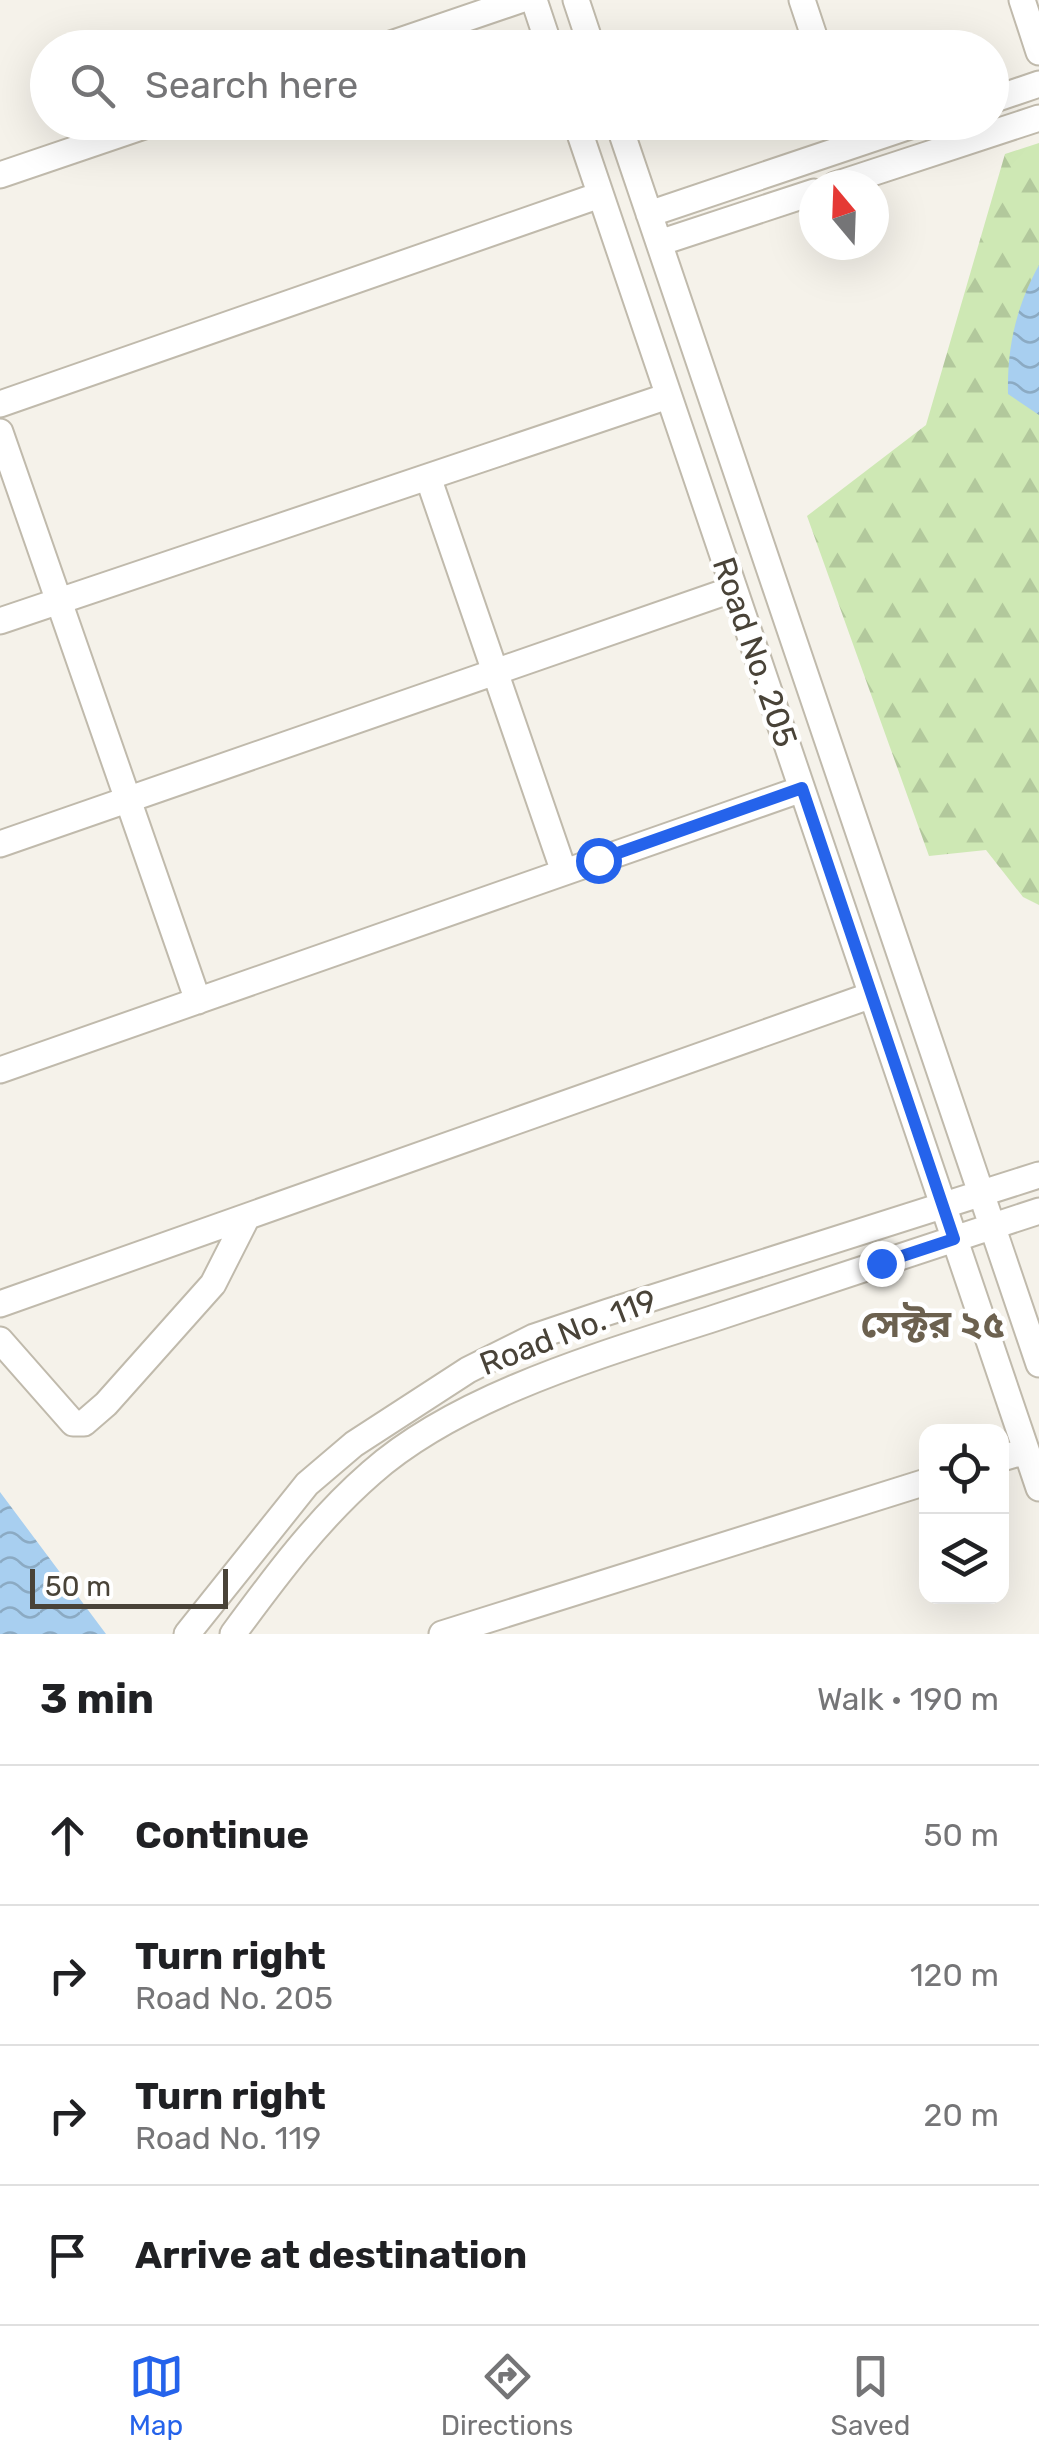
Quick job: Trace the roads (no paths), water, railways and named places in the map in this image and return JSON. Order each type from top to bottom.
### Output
[{"type":"street","points":[[432,30],[520,0]]},
{"type":"street","points":[[534,0],[544,30]]},
{"type":"street","points":[[576,0],[586,30]]},
{"type":"street","points":[[802,0],[812,30]]},
{"type":"street","points":[[1022,0],[1039,52]]},
{"type":"street","points":[[1009,94],[1039,84]]},
{"type":"street","points":[[1009,128],[1039,118]]},
{"type":"street","points":[[0,175],[103,140]]},
{"type":"street","name":"Road No. 205","points":[[582,140],[944,1206],[1014,1454],[1039,1488]]},
{"type":"street","name":"Road No. 205","points":[[624,140],[1039,1364]]},
{"type":"street","points":[[649,214],[832,140]]},
{"type":"street","points":[[881,170],[972,140]]},
{"type":"street","points":[[0,404],[600,195]]},
{"type":"street","points":[[658,243],[799,197]]},
{"type":"street","points":[[0,621],[668,396]]},
{"type":"street","points":[[0,432],[198,1001]]},
{"type":"street","points":[[428,477],[564,872]]},
{"type":"street","points":[[0,844],[734,589]]},
{"type":"street","points":[[0,1070],[802,788]]},
{"type":"street","points":[[0,1304],[872,995]]},
{"type":"street","name":"Road No. 119","points":[[187,1634],[307,1484],[354,1444],[468,1370],[534,1337],[1039,1175]]},
{"type":"street","name":"Road No. 119","points":[[233,1634],[312,1530],[373,1470],[448,1422],[588,1359],[1039,1210]]},
{"type":"street","points":[[0,1340],[72,1423],[84,1423],[106,1404],[213,1284],[246,1219]]},
{"type":"street","points":[[442,1634],[919,1484]]},
{"type":"water","points":[[1039,265],[1039,415],[1008,394],[1014,328]]},
{"type":"water","points":[[0,1492],[106,1634],[0,1634]]},
{"type":"district","name":"সেক্টর ২৫","points":[[933,1324]]}]
